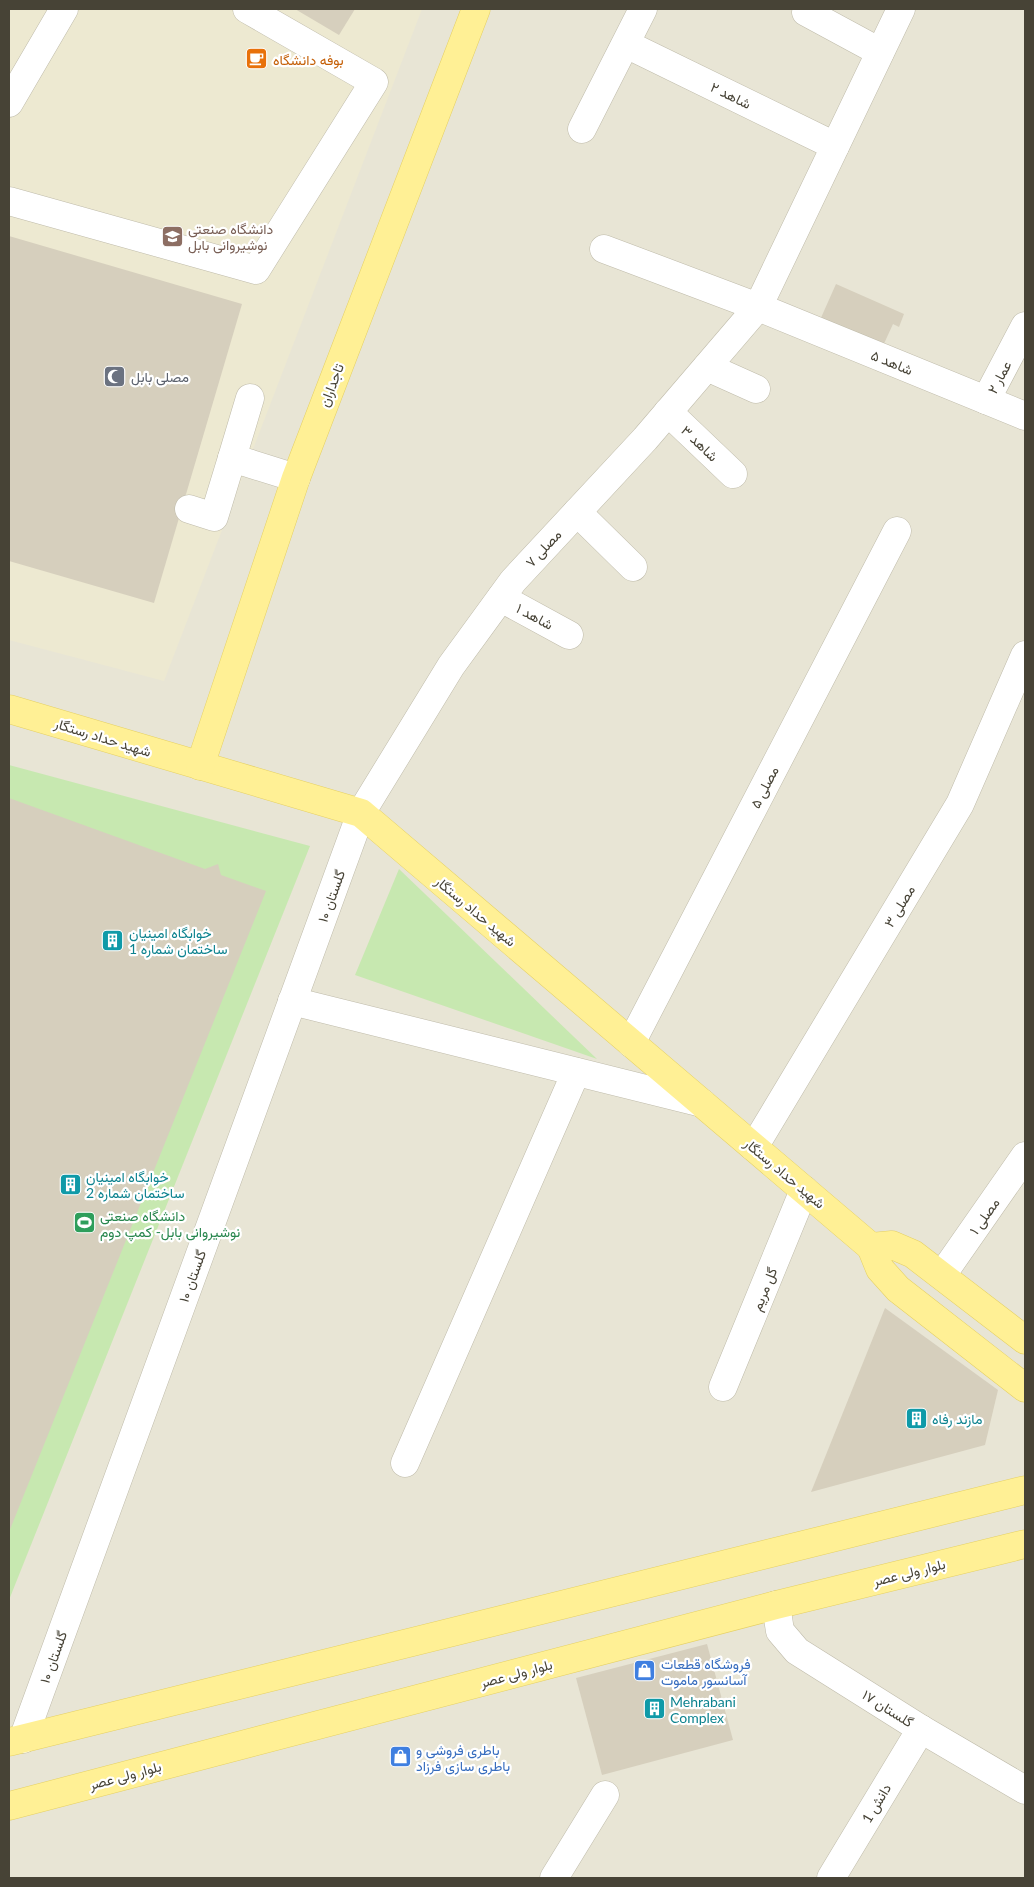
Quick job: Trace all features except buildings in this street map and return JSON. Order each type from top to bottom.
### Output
[{"type":"main road","name":"تاجداران","points":[[200,766],[296,478],[476,9]]},
{"type":"main road","name":"شهید حداد رستگار","points":[[9,709],[360,813],[871,1247],[880,1269],[898,1288],[1025,1388]]},
{"type":"main road","points":[[871,1247],[892,1245],[913,1254],[1025,1340]]},
{"type":"main road","points":[[16,1741],[1025,1490]]},
{"type":"main road","name":"بلوار ولی عصر","points":[[9,1806],[776,1605],[1025,1544]]},
{"type":"street","points":[[9,103],[64,9]]},
{"type":"street","points":[[9,201],[256,270],[374,82],[247,9]]},
{"type":"street","points":[[582,129],[643,9]]},
{"type":"street","name":"مصلی ۷","points":[[360,813],[451,666],[513,581],[668,412],[758,307],[901,9]]},
{"type":"street","points":[[806,12],[880,52]]},
{"type":"street","name":"شاهد ۲","points":[[626,44],[836,146]]},
{"type":"street","name":"شاهد ۵","points":[[604,249],[758,307],[1025,416]]},
{"type":"street","name":"عمار ۲","points":[[986,400],[1025,326]]},
{"type":"street","points":[[707,367],[756,389]]},
{"type":"street","points":[[189,509],[214,517],[250,398]]},
{"type":"street","name":"شاهد ۳","points":[[668,412],[733,474]]},
{"type":"street","points":[[232,458],[296,478]]},
{"type":"street","points":[[577,512],[633,567]]},
{"type":"street","name":"مصلی ۵","points":[[631,1043],[897,531]]},
{"type":"street","name":"شاهد ۱","points":[[501,598],[570,635]]},
{"type":"street","name":"مصلی ۳","points":[[754,1147],[960,804],[1025,655]]},
{"type":"street","name":"گلستان ۱۰","points":[[16,1741],[292,1001],[360,813]]},
{"type":"street","points":[[292,1001],[702,1103]]},
{"type":"street","points":[[406,1463],[576,1072]]},
{"type":"street","name":"مصلی ۱","points":[[942,1275],[1025,1156]]},
{"type":"street","name":"گل مریم","points":[[724,1388],[804,1190]]},
{"type":"street","name":"گلستان ۱۷","points":[[776,1605],[780,1631],[797,1651],[922,1729],[1025,1790]]},
{"type":"street","name":"دانش 1","points":[[831,1878],[922,1729]]},
{"type":"street","points":[[554,1878],[605,1794]]},
{"type":"shaded area","points":[[9,9],[1025,9],[1025,1878],[9,1878]]},
{"type":"shaded area","name":"دانشگاه صنعتی نوشیروانی بابل","points":[[9,9],[422,9],[164,681],[9,640]]},
{"type":"green space","name":"دانشگاه صنعتی نوشیروانی بابل- کمپ دوم","points":[[9,765],[310,846],[9,1600]]},
{"type":"green space","points":[[399,869],[597,1059],[355,975]]},
{"type":"place","name":"بوفه دانشگاه","points":[[257,59]]},
{"type":"place","name":"دانشگاه صنعتی نوشیروانی بابل","points":[[172,236]]},
{"type":"place","name":"مصلی بابل","points":[[115,376]]},
{"type":"place","name":"خوابگاه امینیان ساختمان شماره 1","points":[[113,940]]},
{"type":"place","name":"خوابگاه امینیان ساختمان شماره 2","points":[[70,1184]]},
{"type":"place","name":"دانشگاه صنعتی نوشیروانی بابل- کمپ دوم","points":[[84,1223]]},
{"type":"place","name":"مازند رفاه","points":[[916,1418]]},
{"type":"place","name":"فروشگاه قطعات آسانسور ماموت","points":[[645,1671]]},
{"type":"place","name":"Mehrabani Complex","points":[[654,1709]]},
{"type":"place","name":"باطری فروشی و باطری سازی فرزاد","points":[[400,1757]]}]
